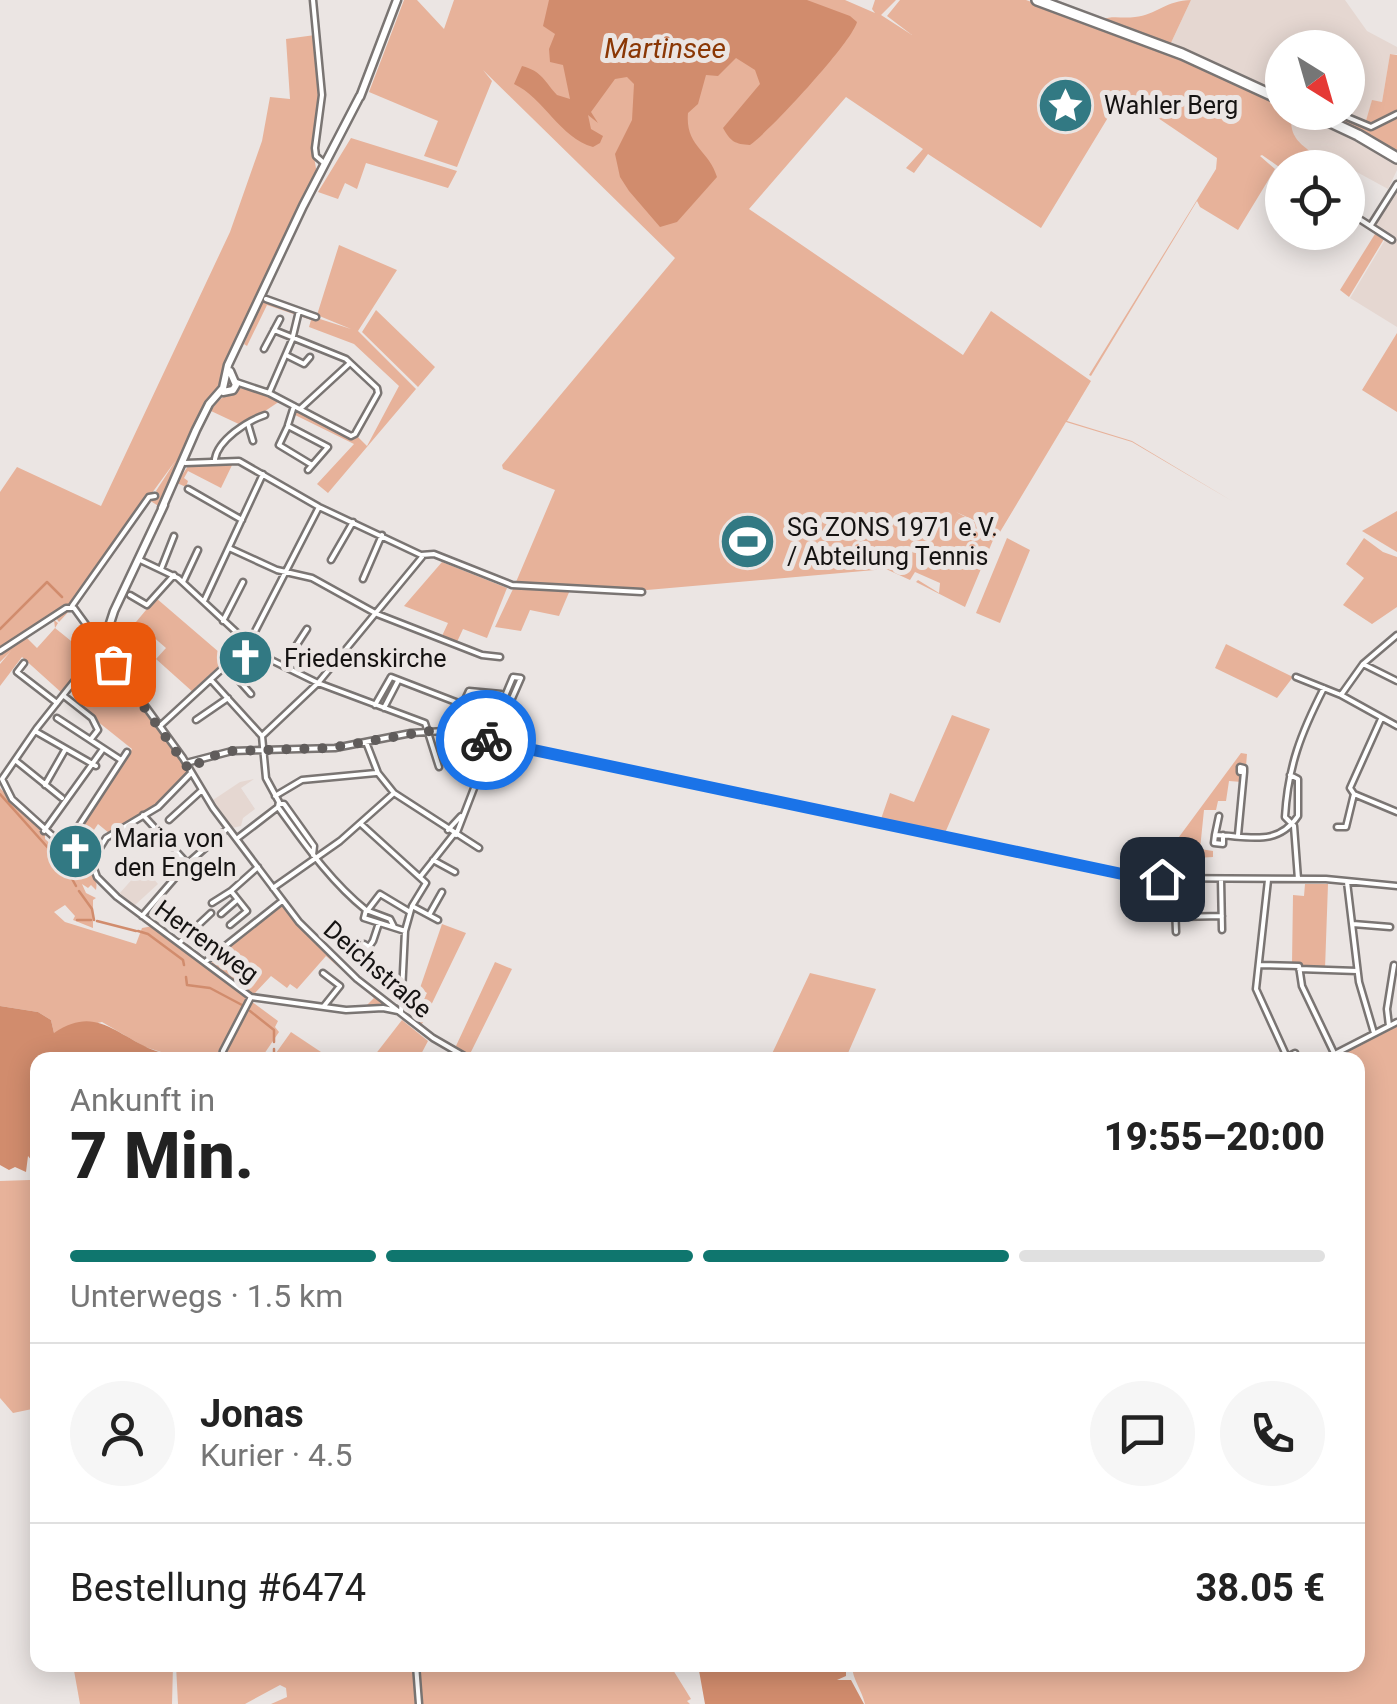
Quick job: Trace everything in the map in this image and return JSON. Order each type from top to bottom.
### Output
[{"type":"main road","points":[[1036,0],[1182,54],[1265,92]]},
{"type":"main road","points":[[1347,130],[1397,158]]},
{"type":"street","points":[[313,0],[322,95],[315,148],[316,156],[325,165]]},
{"type":"street","points":[[205,758],[161,804],[106,838],[92,863],[75,856],[44,831],[7,793],[2,779],[103,645],[138,559],[190,458],[210,408],[232,381],[231,360],[360,96],[397,0]]},
{"type":"street","points":[[1365,125],[1380,125],[1397,114]]},
{"type":"street","points":[[1371,225],[1396,184]]},
{"type":"street","points":[[1365,222],[1392,240]]},
{"type":"street","points":[[266,299],[316,317]]},
{"type":"street","points":[[269,393],[292,340],[299,312]]},
{"type":"street","points":[[264,349],[280,319]]},
{"type":"street","points":[[232,381],[269,393],[353,436],[378,391],[350,362],[274,330]]},
{"type":"street","points":[[286,354],[304,364],[310,357]]},
{"type":"street","points":[[288,426],[330,444],[310,467],[279,445],[288,426],[297,408],[350,362]]},
{"type":"street","points":[[190,458],[190,442],[209,404],[232,381]]},
{"type":"street","points":[[215,460],[220,445],[264,415]]},
{"type":"street","points":[[248,424],[253,441]]},
{"type":"street","points":[[190,458],[239,461],[318,507],[421,555],[434,554],[512,585],[642,592]]},
{"type":"street","points":[[203,602],[263,474]]},
{"type":"street","points":[[188,489],[242,520]]},
{"type":"street","points":[[0,650],[72,606],[140,509],[155,496]]},
{"type":"street","points":[[160,726],[248,645],[318,507]]},
{"type":"street","points":[[330,560],[352,522]]},
{"type":"street","points":[[161,569],[174,536]]},
{"type":"street","points":[[363,580],[382,536]]},
{"type":"street","points":[[229,548],[329,586],[377,614],[500,657]]},
{"type":"street","points":[[183,582],[198,550]]},
{"type":"street","points":[[262,736],[318,682],[421,555]]},
{"type":"street","points":[[138,559],[183,582],[248,645],[283,666],[422,721],[439,767]]},
{"type":"street","points":[[130,595],[147,605],[174,576]]},
{"type":"street","points":[[222,621],[244,582]]},
{"type":"street","points":[[72,606],[103,645]]},
{"type":"street","points":[[283,666],[307,629]]},
{"type":"street","points":[[1340,695],[1364,664],[1396,637]]},
{"type":"street","name":"Deichstraße","points":[[103,645],[282,901],[342,967],[431,1037],[457,1052]]},
{"type":"street","points":[[96,657],[106,654]]},
{"type":"street","points":[[24,662],[17,672],[57,703]]},
{"type":"street","points":[[1364,664],[1397,682]]},
{"type":"street","points":[[226,666],[251,694]]},
{"type":"street","points":[[375,704],[389,677],[462,704]]},
{"type":"street","points":[[513,677],[520,678],[512,702],[504,701],[505,696],[513,677]]},
{"type":"street","points":[[1296,677],[1340,695],[1397,726]]},
{"type":"street","points":[[211,680],[262,736],[266,778],[279,806]]},
{"type":"street","points":[[384,708],[398,680]]},
{"type":"street","points":[[1298,879],[1292,824],[1285,817],[1290,774],[1298,741],[1324,688]]},
{"type":"street","points":[[450,732],[469,691],[505,696]]},
{"type":"street","points":[[64,696],[92,718],[98,730],[90,740]]},
{"type":"street","points":[[196,720],[228,698]]},
{"type":"street","points":[[50,712],[121,760]]},
{"type":"street","points":[[1381,718],[1350,788],[1354,794],[1397,812]]},
{"type":"street","points":[[186,763],[232,751],[330,748],[428,731],[450,732],[1141,878],[1268,878],[1397,886]]},
{"type":"street","points":[[35,732],[94,765]]},
{"type":"street","points":[[420,877],[465,812],[487,740]]},
{"type":"street","points":[[366,742],[378,773],[394,793],[479,848]]},
{"type":"street","points":[[45,785],[66,748]]},
{"type":"street","points":[[44,831],[103,749]]},
{"type":"street","points":[[66,847],[127,752]]},
{"type":"street","points":[[15,760],[64,800]]},
{"type":"street","points":[[1238,835],[1244,772]]},
{"type":"street","points":[[276,796],[302,780],[378,773]]},
{"type":"street","points":[[1219,816],[1215,834],[1278,836],[1298,816],[1298,780],[1290,774]]},
{"type":"street","points":[[169,820],[202,790]]},
{"type":"street","points":[[273,888],[361,824],[394,793]]},
{"type":"street","points":[[1337,828],[1346,827],[1354,794]]},
{"type":"street","points":[[237,839],[284,804],[314,846],[314,856],[340,888],[367,910],[390,920],[394,927]]},
{"type":"street","points":[[142,815],[187,864]]},
{"type":"street","points":[[361,824],[426,883],[404,931],[400,1012]]},
{"type":"street","points":[[142,916],[187,864],[230,830],[249,828]]},
{"type":"street","points":[[1260,837],[1260,847]]},
{"type":"street","points":[[433,860],[455,872]]},
{"type":"street","name":"Herrenweg","points":[[92,863],[100,880],[142,916],[251,996],[400,1012]]},
{"type":"street","points":[[212,903],[258,867]]},
{"type":"street","points":[[1268,878],[1258,999],[1281,1052]]},
{"type":"street","points":[[1222,879],[1222,930]]},
{"type":"street","points":[[1347,882],[1358,972],[1374,1033]]},
{"type":"street","points":[[230,891],[246,911],[230,925]]},
{"type":"street","points":[[429,915],[442,892]]},
{"type":"street","points":[[404,931],[364,918],[380,894],[438,920]]},
{"type":"street","points":[[221,914],[237,900]]},
{"type":"street","points":[[204,962],[282,901]]},
{"type":"street","points":[[1175,905],[1176,932]]},
{"type":"street","points":[[179,942],[211,912]]},
{"type":"street","points":[[1176,917],[1222,916]]},
{"type":"street","points":[[369,947],[379,924]]},
{"type":"street","points":[[1353,924],[1390,928]]},
{"type":"street","points":[[1258,964],[1299,966],[1302,986],[1333,1052]]},
{"type":"street","points":[[1389,1026],[1394,964]]},
{"type":"street","points":[[1299,969],[1358,972]]},
{"type":"street","points":[[323,974],[340,986],[324,1006]]},
{"type":"street","points":[[224,1052],[251,996]]},
{"type":"street","points":[[1338,1052],[1397,1022]]},
{"type":"street","points":[[417,1672],[419,1704]]},
{"type":"shaded area","points":[[404,0],[417,0],[444,29],[454,0],[845,0],[875,13],[875,0],[896,0],[881,15],[912,35],[887,16],[900,0],[1026,0],[1180,56],[1265,95],[1265,130],[1293,130],[1308,150],[1265,150],[1265,157],[1260,156],[1265,160],[1265,185],[1238,230],[1200,207],[1197,201],[1091,376],[1216,169],[1217,158],[1133,101],[1125,100],[1115,106],[1041,228],[928,154],[914,173],[906,168],[923,149],[846,97],[749,209],[963,355],[991,311],[1091,381],[1067,421],[1132,441],[1232,501],[1132,442],[1066,422],[1000,532],[956,512],[996,533],[965,607],[916,582],[939,593],[940,583],[915,572],[910,580],[886,569],[647,590],[516,582],[555,490],[503,469],[502,465],[675,258],[483,70],[492,81],[457,167],[424,156],[438,121],[369,92]]},
{"type":"shaded area","points":[[1191,0],[1345,0],[1367,31],[1397,47],[1397,54],[1390,54],[1382,102],[1372,101],[1365,125],[1365,30],[1265,30],[1265,87],[1170,45]]},
{"type":"shaded area","points":[[1191,0],[1170,45],[1102,20],[1142,16],[1175,2]]},
{"type":"shaded area","points":[[315,35],[320,102],[313,151],[317,174],[221,387],[194,428],[160,507],[149,500],[160,496],[156,491],[176,460],[75,599],[64,608],[71,609],[59,622],[54,616],[0,650],[0,492],[17,467],[101,506],[230,232],[262,141],[270,97],[290,99],[286,39]]},
{"type":"shaded area","points":[[1390,54],[1397,55],[1397,112],[1381,123],[1365,124],[1372,100],[1382,102]]},
{"type":"shaded area","points":[[1397,116],[1397,152],[1354,130],[1385,124]]},
{"type":"shaded area","points":[[1291,130],[1338,130],[1397,162],[1397,170],[1388,189],[1365,176],[1365,150],[1307,150],[1299,145]]},
{"type":"shaded area","points":[[351,138],[457,171],[448,188],[366,163],[357,189],[345,183],[338,199],[318,192]]},
{"type":"shaded area","points":[[1397,187],[1397,327],[1350,298],[1385,240],[1393,240],[1377,228],[1375,220]]},
{"type":"shaded area","points":[[1375,234],[1384,239],[1349,297],[1340,290]]},
{"type":"shaded area","points":[[339,245],[397,270],[358,331],[416,389],[328,493],[317,484],[354,444],[293,414],[296,411],[351,438],[358,437],[367,446],[399,386],[354,344],[309,327],[311,320],[267,305],[247,346],[244,344],[264,299],[351,329],[317,315]]},
{"type":"shaded area","points":[[376,310],[435,367],[418,387],[362,332]]},
{"type":"shaded area","points":[[1397,333],[1397,412],[1362,390]]},
{"type":"shaded area","points":[[238,388],[261,391],[280,401],[243,426],[211,411]]},
{"type":"shaded area","points":[[234,461],[221,488],[188,471],[184,478],[188,481],[186,487],[177,483],[190,463]]},
{"type":"shaded area","points":[[1397,511],[1397,552],[1362,531]]},
{"type":"shaded area","points":[[1007,538],[1030,550],[1000,623],[976,613]]},
{"type":"shaded area","points":[[1364,538],[1397,557],[1397,607],[1372,624],[1343,605],[1364,578],[1346,564]]},
{"type":"shaded area","points":[[442,562],[507,588],[487,638],[463,629],[457,642],[442,636],[448,623],[404,606]]},
{"type":"shaded area","points":[[513,589],[570,590],[559,616],[530,610],[521,631],[495,627]]},
{"type":"shaded area","points":[[156,598],[227,659],[194,693],[156,659],[166,648],[136,622]]},
{"type":"shaded area","points":[[55,628],[86,653],[97,641],[98,646],[63,694],[22,657],[0,686],[0,664],[11,651],[0,662],[0,653],[25,636],[37,648]]},
{"type":"shaded area","points":[[1226,644],[1293,677],[1277,698],[1215,668]]},
{"type":"shaded area","points":[[93,668],[108,694],[123,679],[188,772],[160,802],[109,833],[98,824],[79,852],[72,852],[68,848],[132,749],[77,705],[88,693],[77,684],[92,682],[94,676],[89,673]]},
{"type":"shaded area","points":[[952,715],[990,729],[945,833],[881,819],[890,793],[914,802]]},
{"type":"shaded area","points":[[1241,753],[1247,754],[1246,766],[1239,766],[1242,782],[1229,781],[1226,801],[1218,801],[1216,810],[1204,810],[1200,849],[1213,851],[1213,857],[1162,860]]},
{"type":"shaded area","points":[[254,779],[241,788],[255,809],[243,818],[241,826],[232,828],[213,800],[240,782]]},
{"type":"shaded area","points":[[0,788],[45,835],[56,849],[53,854],[67,867],[75,862],[94,876],[96,890],[82,884],[86,893],[96,898],[93,928],[73,920],[75,916],[65,905],[54,912],[65,922],[136,944],[142,928],[153,926],[248,997],[220,1052],[161,1052],[102,1022],[54,1033],[51,1020],[38,1012],[0,1006]]},
{"type":"shaded area","points":[[143,867],[158,884],[134,906],[119,894]]},
{"type":"shaded area","points":[[1305,884],[1328,884],[1325,969],[1292,964],[1293,895],[1304,896]]},
{"type":"shaded area","points":[[282,905],[341,967],[396,1010],[350,1009],[366,1006],[374,998],[326,956],[297,989],[290,984],[287,988],[271,976],[253,995],[211,964],[215,956]]},
{"type":"shaded area","points":[[442,924],[466,933],[421,1026],[413,1019],[427,993],[420,988]]},
{"type":"shaded area","points":[[495,962],[512,969],[471,1052],[456,1046]]},
{"type":"shaded area","points":[[810,973],[876,989],[848,1052],[773,1052]]},
{"type":"shaded area","points":[[251,1001],[278,1021],[275,1027],[279,1032],[265,1052],[225,1051]]},
{"type":"shaded area","points":[[402,1020],[428,1041],[422,1052],[377,1052]]},
{"type":"shaded area","points":[[1397,1025],[1397,1704],[865,1704],[853,1672],[1365,1672],[1365,1052],[1344,1052]]},
{"type":"shaded area","points":[[291,1032],[321,1052],[277,1052]]},
{"type":"shaded area","points":[[30,1180],[30,1409],[13,1413],[0,1398],[0,1181]]},
{"type":"shaded area","points":[[74,1672],[173,1672],[172,1704],[80,1704]]},
{"type":"shaded area","points":[[176,1672],[415,1672],[417,1704],[271,1704],[287,1697],[286,1688],[280,1685],[245,1704],[178,1704]]},
{"type":"shaded area","points":[[419,1672],[674,1672],[691,1699],[687,1701],[690,1704],[421,1704]]},
{"type":"water","name":"Martinsee","points":[[549,0],[807,0],[857,22],[809,86],[750,145],[734,141],[723,128],[760,84],[755,70],[736,58],[718,76],[706,75],[698,104],[688,113],[688,124],[717,177],[677,222],[660,227],[620,177],[615,154],[632,120],[634,84],[627,77],[615,79],[591,112],[598,123],[588,115],[591,129],[603,136],[593,147],[571,135],[514,84],[522,66],[539,74],[557,95],[570,99],[563,65],[550,62],[549,49],[555,34],[543,26]]},
{"type":"water","points":[[0,1006],[38,1012],[51,1020],[54,1033],[68,1025],[91,1022],[161,1052],[30,1052],[30,1158],[28,1156],[26,1172],[0,1165]]},
{"type":"water","points":[[699,1672],[846,1672],[837,1680],[851,1680],[864,1704],[705,1704]]},
{"type":"waterway","points":[[0,629],[47,582],[62,597]]},
{"type":"waterway","points":[[0,794],[66,868],[76,886]]},
{"type":"waterway","points":[[79,891],[92,909],[94,920]]},
{"type":"waterway","points":[[77,920],[91,920]]},
{"type":"waterway","points":[[97,921],[136,931]]},
{"type":"waterway","points":[[138,931],[148,934],[183,960],[184,965]]},
{"type":"waterway","points":[[186,977],[187,985],[210,988],[242,1005]]},
{"type":"waterway","points":[[250,1011],[274,1030],[274,1042]]},
{"type":"way so far","points":[[113,664],[190,771],[205,758],[232,751],[330,748],[428,731],[486,740]]},
{"type":"place","name":"Wahler Berg","points":[[1065,105]]},
{"type":"place","name":"SG ZONS 1971 e.V. / Abteilung Tennis","points":[[748,541]]},
{"type":"place","name":"Friedenskirche","points":[[245,658]]},
{"type":"place","name":"Maria von den Engeln","points":[[75,852]]},
{"type":"route","points":[[486,740],[1141,878],[1162,879]]}]
